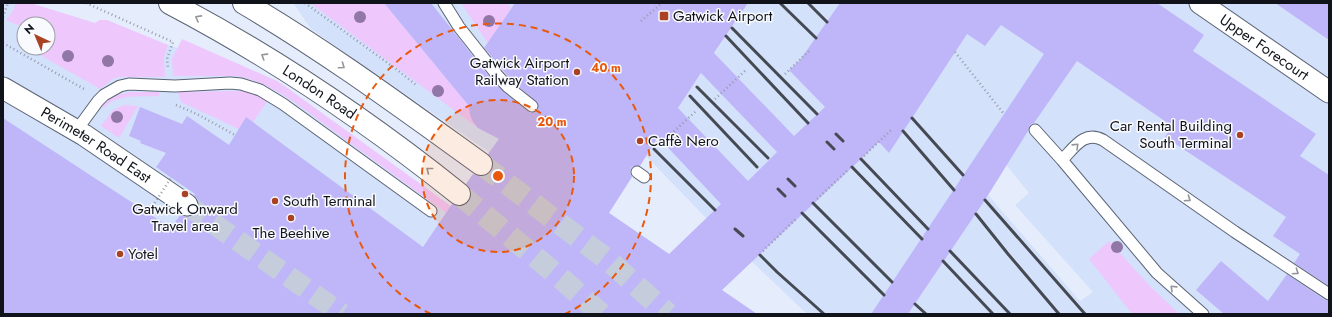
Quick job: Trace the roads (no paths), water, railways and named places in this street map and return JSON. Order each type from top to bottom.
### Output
[{"type":"main road","name":"London Road","points":[[170,3],[227,34],[302,80],[411,155],[460,194]]},
{"type":"main road","points":[[244,3],[310,44],[481,164]]},
{"type":"street","name":"Upper Forecourt","points":[[1200,3],[1329,92]]},
{"type":"street","name":"Perimeter Road East","points":[[3,88],[76,130],[187,205]]},
{"type":"lane","points":[[444,3],[464,33],[497,75],[532,106]]},
{"type":"lane","points":[[76,130],[100,99],[120,86],[129,84],[175,86],[230,83],[251,86],[282,104],[431,211]]},
{"type":"lane","points":[[1035,130],[1157,272],[1203,314]]},
{"type":"lane","points":[[1062,160],[1086,138],[1094,136],[1099,138],[1235,232],[1329,294]]},
{"type":"tunnel","points":[[481,164],[609,261],[668,314]]},
{"type":"tunnel","points":[[459,194],[563,280],[601,314]]},
{"type":"tunnel","points":[[187,205],[342,314]]},
{"type":"railway","points":[[780,3],[816,38]]},
{"type":"railway","points":[[808,3],[827,22]]},
{"type":"railway","points":[[732,28],[817,114]]},
{"type":"railway","points":[[726,36],[808,123]]},
{"type":"railway","points":[[697,87],[768,158]]},
{"type":"railway","points":[[690,96],[757,167]]},
{"type":"railway","points":[[912,118],[963,175]]},
{"type":"railway","points":[[903,131],[954,190]]},
{"type":"railway","points":[[836,134],[843,141]]},
{"type":"railway","points":[[827,142],[834,149]]},
{"type":"railway","points":[[654,149],[715,210]]},
{"type":"railway","points":[[861,159],[928,229]]},
{"type":"railway","points":[[852,167],[922,239]]},
{"type":"railway","points":[[788,179],[795,186]]},
{"type":"railway","points":[[778,189],[785,196]]},
{"type":"railway","points":[[985,200],[1085,314]]},
{"type":"railway","points":[[813,203],[892,282]]},
{"type":"railway","points":[[802,213],[884,295]]},
{"type":"railway","points":[[976,214],[1059,314]]},
{"type":"railway","points":[[735,229],[743,236]]},
{"type":"railway","points":[[950,251],[1010,314]]},
{"type":"railway","points":[[760,255],[824,314]]},
{"type":"railway","points":[[943,261],[993,314]]},
{"type":"railway","points":[[915,304],[926,314]]},
{"type":"place","name":"Gatwick Airport","points":[[664,16]]},
{"type":"place","name":"Gatwick Airport Railway Station","points":[[577,72]]},
{"type":"place","name":"Car Rental Building South Terminal","points":[[1240,135]]},
{"type":"place","name":"Caffè Nero","points":[[640,141]]},
{"type":"place","name":"Gatwick Onward Travel area","points":[[185,194]]},
{"type":"place","name":"South Terminal","points":[[275,201]]},
{"type":"place","name":"The Beehive","points":[[291,218]]},
{"type":"place","name":"Yotel","points":[[120,254]]}]
